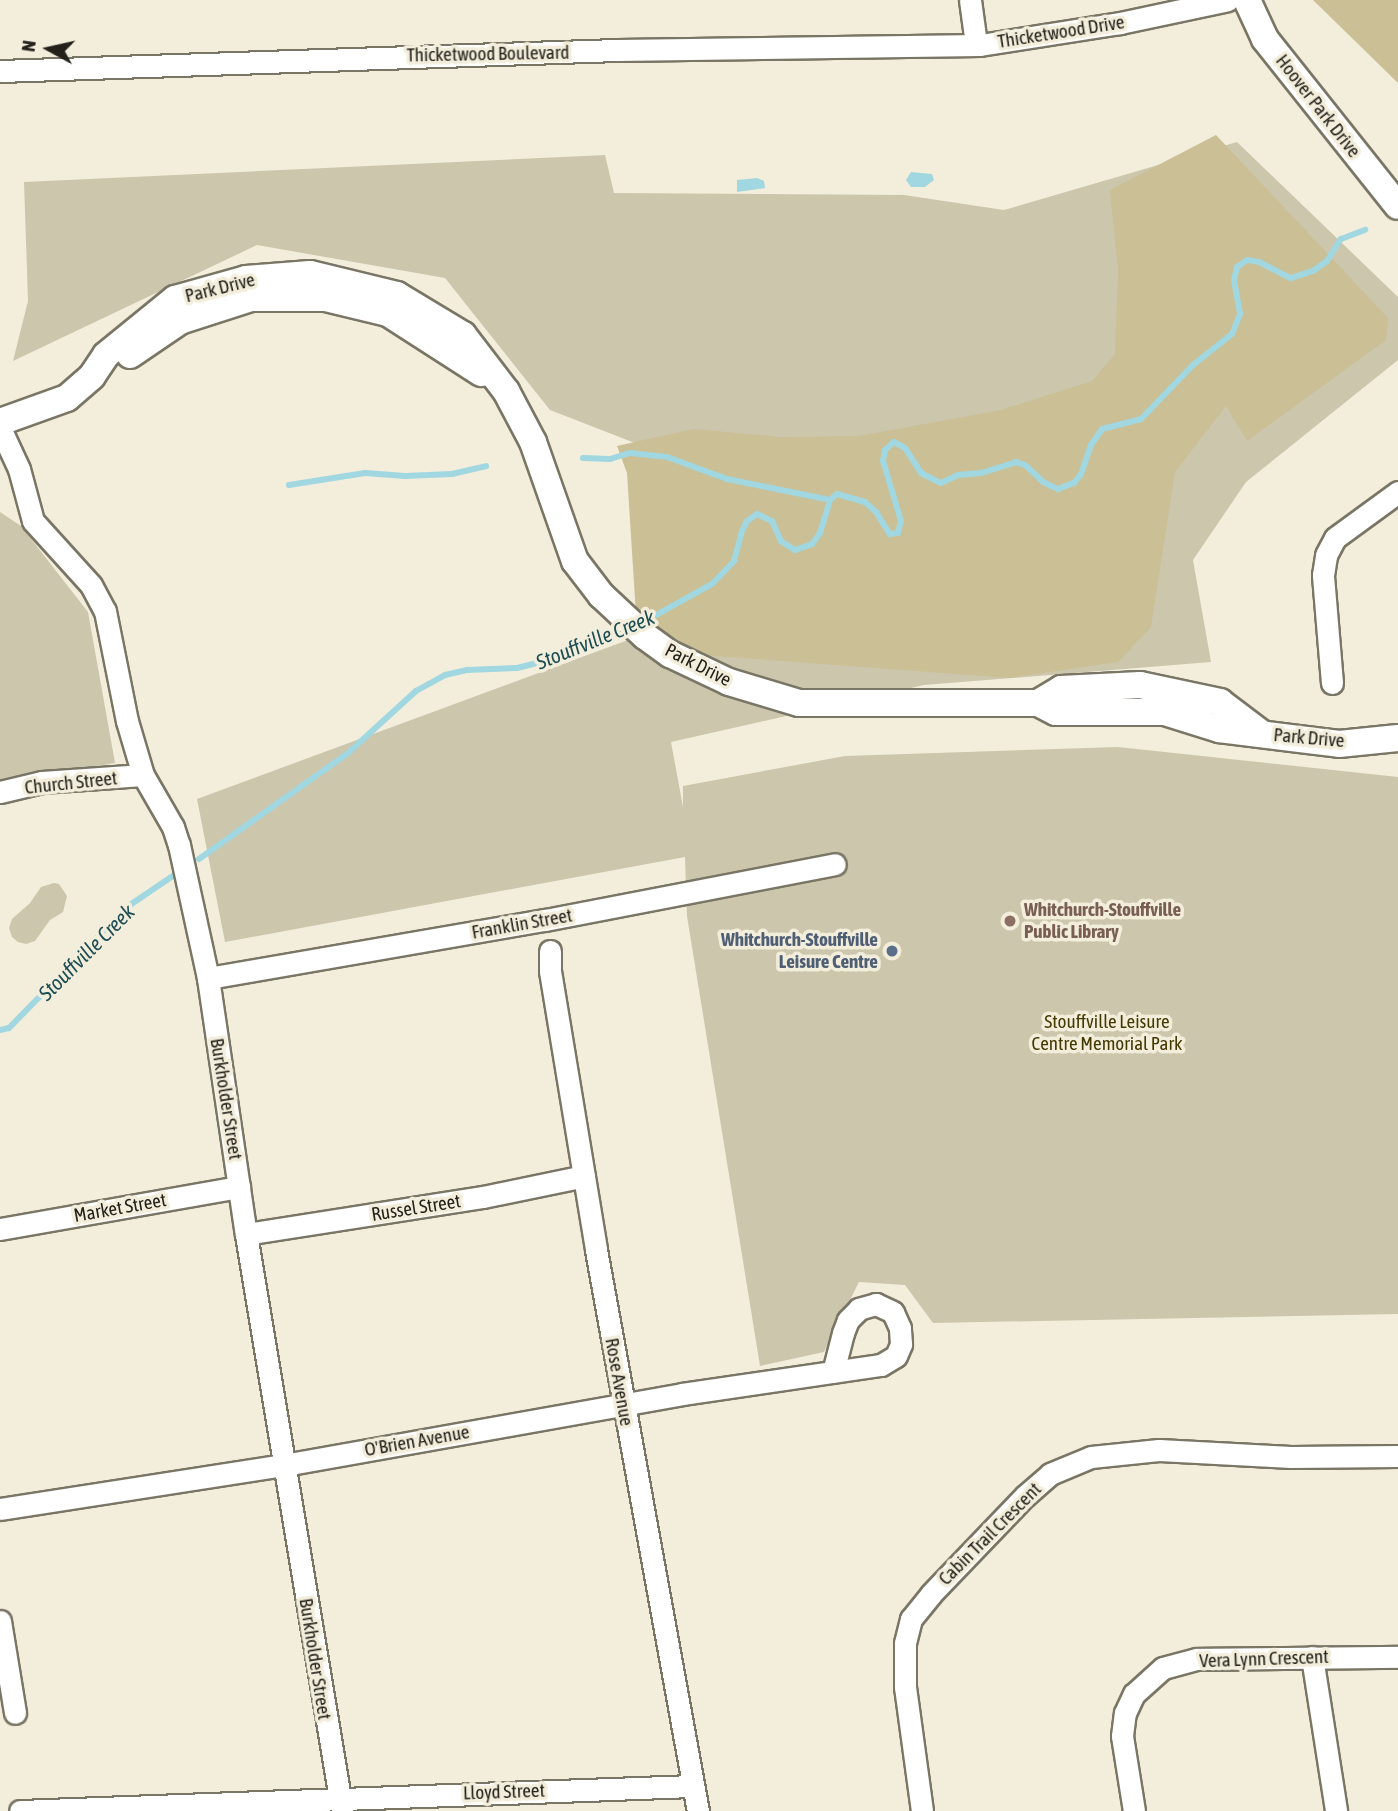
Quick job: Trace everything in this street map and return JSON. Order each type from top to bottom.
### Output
[{"type":"street","points":[[970,0],[976,44]]},
{"type":"street","name":"Thicketwood Drive","points":[[976,44],[1120,23],[1228,0]]},
{"type":"street","name":"Hoover Park Drive","points":[[1247,0],[1273,50],[1398,206]]},
{"type":"street","name":"Thicketwood Boulevard","points":[[0,71],[617,50],[976,44]]},
{"type":"street","name":"Park Drive","points":[[0,422],[66,398],[92,376],[106,355],[175,299],[246,279],[310,274],[397,295],[463,335],[506,391],[533,442],[575,561],[601,595],[670,654],[729,682],[799,703],[1038,702],[1061,689],[1140,685],[1220,702],[1262,734],[1339,744],[1398,738]]},
{"type":"street","name":"Burkholder Street","points":[[0,428],[19,469],[33,521],[91,585],[105,611],[127,721],[143,775],[176,836],[208,978],[246,1234],[340,1804]]},
{"type":"street","points":[[1332,683],[1323,575],[1326,555],[1335,538],[1398,492]]},
{"type":"street","name":"Church Street","points":[[0,792],[42,782],[143,775]]},
{"type":"street","name":"Franklin Street","points":[[208,978],[545,920],[835,864]]},
{"type":"street","name":"Rose Avenue","points":[[550,951],[550,971],[622,1405],[698,1811]]},
{"type":"street","name":"Russel Street","points":[[246,1234],[483,1198],[584,1176]]},
{"type":"street","name":"Market Street","points":[[0,1229],[239,1187]]},
{"type":"street","name":"O'Brien Avenue","points":[[0,1509],[284,1465],[622,1405],[833,1372]]},
{"type":"street","name":"Cabin Trail Crescent","points":[[922,1811],[905,1687],[905,1643],[911,1619],[931,1594],[1025,1496],[1050,1474],[1091,1457],[1159,1450],[1292,1457],[1398,1456]]},
{"type":"street","points":[[0,1621],[15,1713]]},
{"type":"street","points":[[1312,1657],[1336,1811]]},
{"type":"street","name":"Vera Lynn Crescent","points":[[1134,1811],[1122,1736],[1125,1713],[1134,1694],[1163,1668],[1197,1659],[1398,1657]]},
{"type":"street","name":"Lloyd Street","points":[[20,1811],[340,1804],[693,1786]]},
{"type":"green space","name":"Stouffville Leisure Centre Memorial Park","points":[[1237,142],[1398,297],[1398,360],[1246,482],[1193,560],[1211,662],[924,685],[671,742],[683,807],[683,786],[845,756],[1118,747],[1398,777],[1398,1314],[933,1323],[905,1285],[859,1282],[824,1352],[760,1366],[687,916],[685,857],[225,942],[197,799],[655,630],[658,452],[550,410],[445,278],[257,245],[13,361],[28,301],[24,182],[605,155],[614,193],[904,195],[1004,210]]},
{"type":"green space","points":[[0,512],[21,526],[88,612],[115,763],[0,783]]},
{"type":"green space","points":[[59,884],[67,896],[63,912],[50,920],[35,941],[26,944],[18,942],[12,937],[9,928],[12,919],[30,903],[41,887]]},
{"type":"shaded area","points":[[1313,0],[1398,0],[1398,83]]},
{"type":"shaded area","points":[[1216,135],[1388,318],[1386,340],[1247,441],[1226,406],[1175,472],[1151,627],[1118,662],[1009,678],[703,655],[636,615],[627,473],[617,446],[693,429],[780,437],[859,436],[1001,410],[1092,381],[1115,354],[1118,271],[1110,190]]},
{"type":"water","points":[[911,172],[932,174],[934,180],[925,187],[911,187],[906,180]]},
{"type":"water","points":[[757,178],[764,181],[765,188],[737,192],[737,180]]},
{"type":"waterway","name":"Stouffville Creek","points":[[640,624],[712,584],[734,561],[742,531],[747,521],[757,514],[772,521],[781,541],[795,550],[812,544],[820,533],[830,500],[837,494],[865,502],[876,512],[890,534],[898,533],[901,521],[883,461],[885,450],[894,442],[905,448],[921,473],[941,483],[958,475],[981,473],[1016,462],[1025,465],[1043,482],[1058,489],[1074,483],[1081,474],[1091,445],[1102,429],[1141,419],[1193,365],[1232,334],[1240,314],[1234,280],[1237,267],[1247,260],[1259,262],[1291,278],[1313,271],[1327,261],[1341,239],[1365,230]]},
{"type":"waterway","points":[[583,458],[610,459],[630,453],[667,457],[727,479],[830,500]]},
{"type":"waterway","points":[[289,485],[365,473],[405,476],[452,474],[486,466]]},
{"type":"waterway","name":"Stouffville Creek","points":[[199,859],[348,753],[416,691],[445,675],[467,670],[517,668],[552,659],[627,631]]},
{"type":"waterway","name":"Stouffville Creek","points":[[0,1030],[9,1028],[127,907],[174,875]]},
{"type":"place","name":"Whitchurch-Stouffville Public Library","points":[[1010,921]]},
{"type":"place","name":"Whitchurch-Stouffville Leisure Centre","points":[[892,951]]}]
